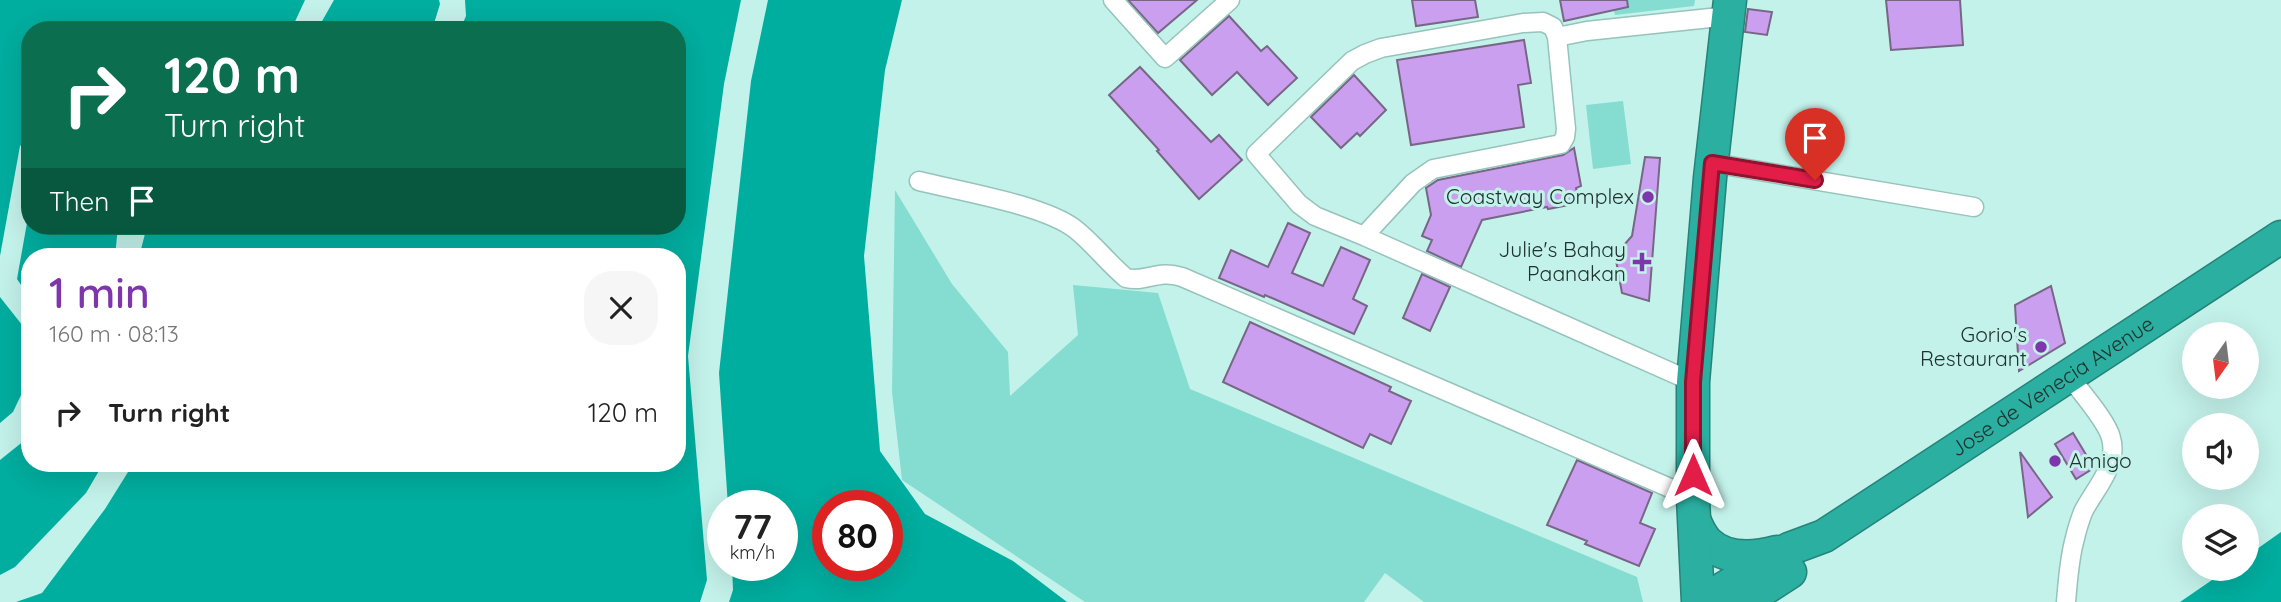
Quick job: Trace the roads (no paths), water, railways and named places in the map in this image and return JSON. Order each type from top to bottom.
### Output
[{"type":"highway","points":[[1700,602],[1694,510],[1693,382],[1729,8]]},
{"type":"highway","name":"Jose de Venecia Avenue","points":[[1744,602],[1795,556],[1824,536],[2281,237]]},
{"type":"highway","points":[[1694,510],[1706,541],[1720,552],[1740,557],[1795,556],[1780,590],[1766,602]]},
{"type":"highway","name":"Jose de Venecia Avenue","points":[[1700,602],[1795,556]]},
{"type":"street","points":[[1113,0],[1165,58],[1230,0]]},
{"type":"street","points":[[1557,37],[1729,8]]},
{"type":"street","points":[[1364,236],[1413,183],[1433,169],[1561,144],[1566,129],[1557,37],[1553,27],[1543,22],[1523,23],[1381,48],[1365,54],[1352,61],[1256,154],[1300,204],[1315,216],[1693,382]]},
{"type":"street","points":[[1712,163],[1974,207]]},
{"type":"street","points":[[919,181],[1026,208],[1063,222],[1076,230],[1126,278],[1134,280],[1168,272],[1182,277],[1694,510]]},
{"type":"street","points":[[2066,602],[2075,538],[2083,513],[2108,469],[2112,454],[2112,439],[2107,428],[2069,376]]},
{"type":"place","name":"Coastway Complex","points":[[1648,197]]},
{"type":"place","name":"Julie's Bahay Paanakan","points":[[1642,262]]},
{"type":"place","name":"Gorio's Restaurant","points":[[2041,347]]},
{"type":"place","name":"Amigo","points":[[2055,461]]}]
